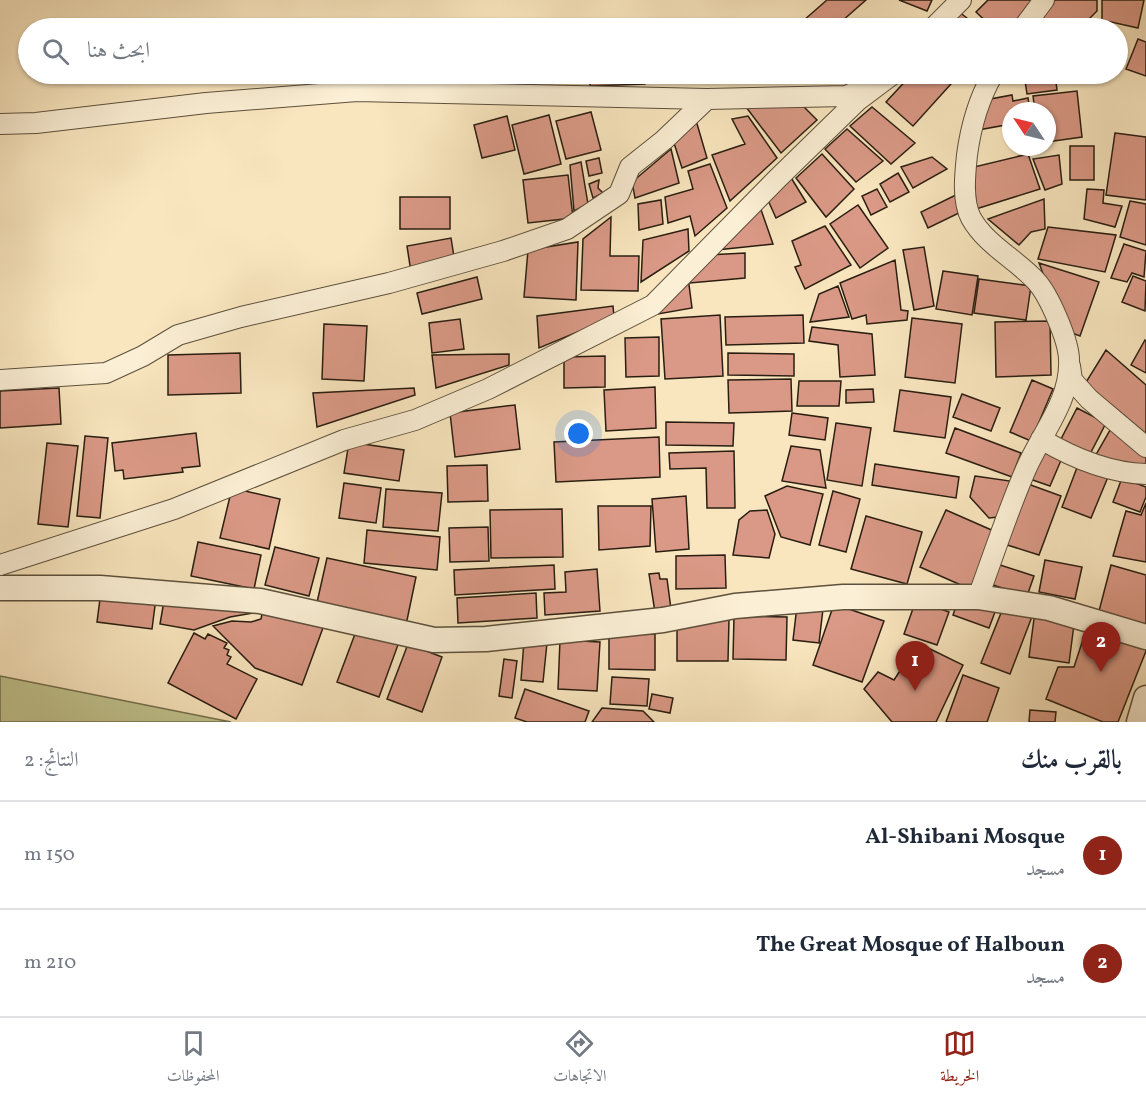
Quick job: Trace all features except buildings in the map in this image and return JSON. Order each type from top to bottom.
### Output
[{"type":"street","points":[[943,18],[961,0]]},
{"type":"street","points":[[1030,18],[1044,0]]},
{"type":"street","points":[[0,124],[36,123],[206,103],[357,92],[707,99],[846,96],[871,84]]},
{"type":"street","points":[[0,565],[174,509],[344,440],[415,420],[488,389],[653,305],[778,178],[857,101],[879,84]]},
{"type":"street","points":[[987,84],[972,122],[966,169],[970,216],[984,235],[1038,283],[1067,340],[1072,380],[1112,420],[1146,447]]},
{"type":"street","points":[[0,380],[106,373],[143,356],[178,335],[240,317],[389,283],[502,251],[567,229],[619,194],[630,167],[664,140],[707,99]]},
{"type":"street","points":[[978,597],[1026,468],[1064,394],[1070,362]]},
{"type":"street","points":[[1041,439],[1068,454],[1104,467],[1146,474]]},
{"type":"street","points":[[0,588],[100,588],[260,600],[434,640],[486,639],[652,621],[735,606],[843,597],[978,597],[1048,608],[1129,630],[1146,637]]},
{"type":"street","points":[[1139,722],[1146,698]]},
{"type":"green space","points":[[0,676],[231,722],[0,722]]},
{"type":"place","name":"The Great Mosque of Halboun","points":[[1101,672]]},
{"type":"place","name":"Al-Shibani Mosque","points":[[915,691]]}]
